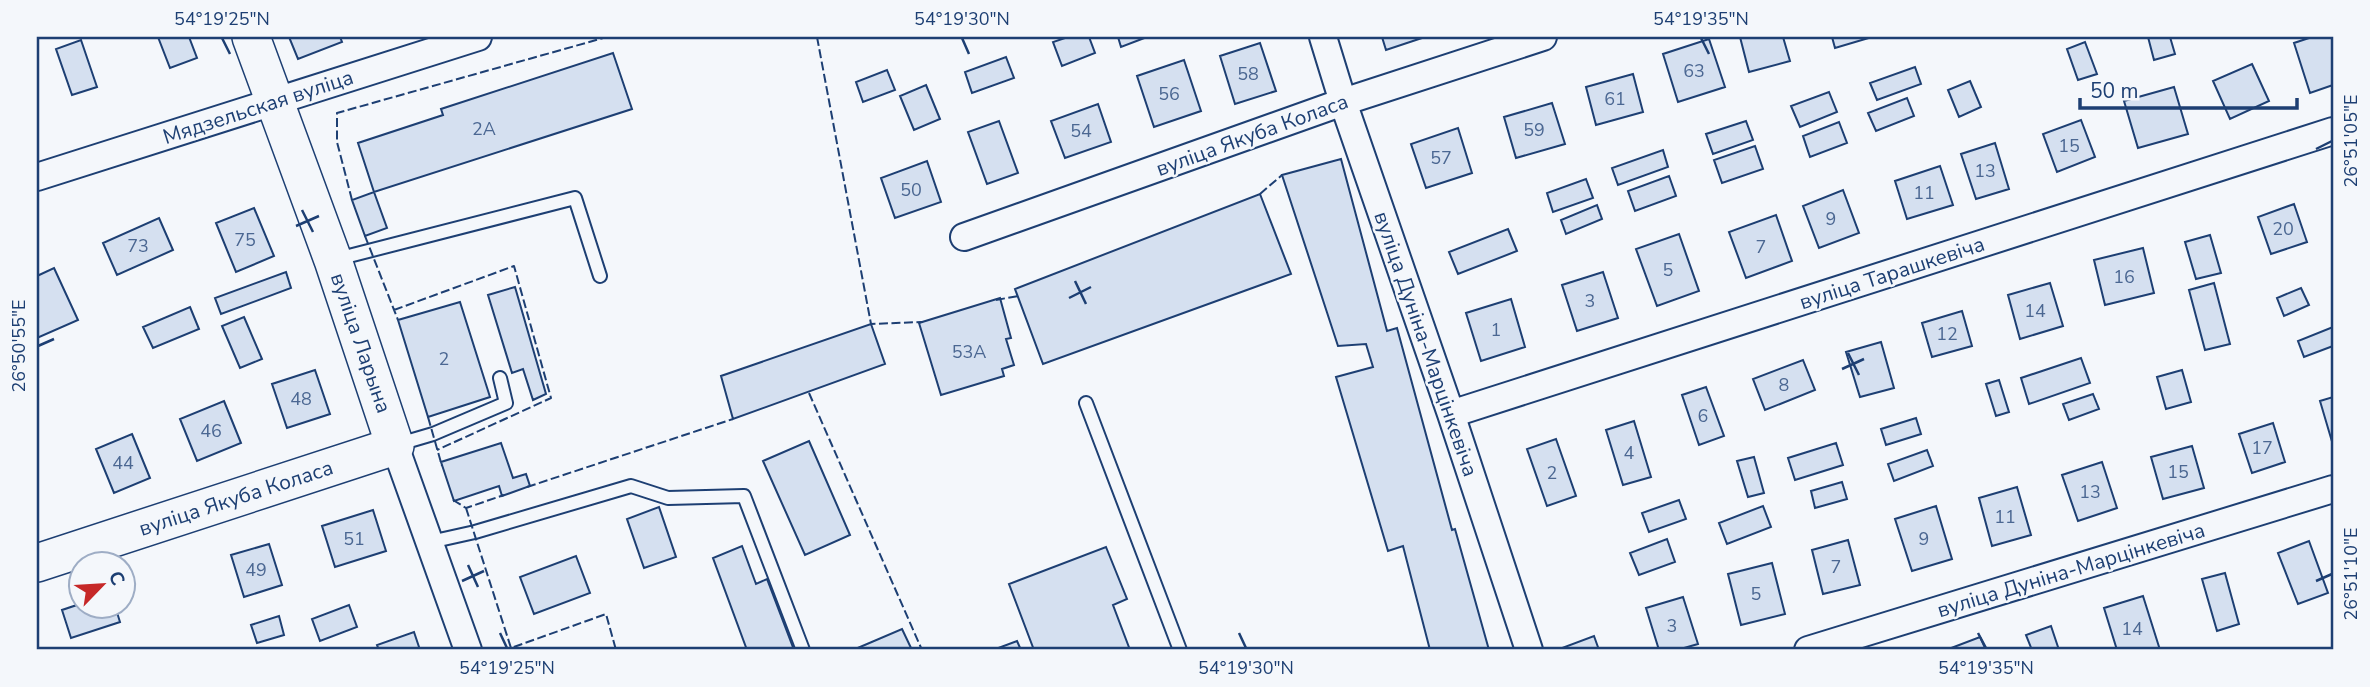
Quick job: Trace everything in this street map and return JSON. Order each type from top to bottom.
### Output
[{"type":"street","name":"вуліца Ларына","points":[[251,37],[333,260],[395,446],[468,650]]},
{"type":"street","name":"Мядзельская вуліца","points":[[37,177],[478,37]]},
{"type":"street","name":"вуліца Дуніна-Марцінкевіча","points":[[1323,37],[1529,650]]},
{"type":"street","name":"вуліца Якуба Коласа","points":[[964,237],[1343,102],[1543,37]]},
{"type":"street","name":"вуліца Тарашкевіча","points":[[1451,414],[2333,131]]},
{"type":"street","name":"вуліца Якуба Коласа","points":[[37,563],[395,446]]},
{"type":"street","name":"вуліца Дуніна-Марцінкевіча","points":[[1808,650],[2333,489]]},
{"type":"lane","points":[[333,260],[575,198],[600,276]]},
{"type":"lane","points":[[395,446],[433,434],[506,404],[500,379]]},
{"type":"lane","points":[[1086,403],[1180,650]]},
{"type":"lane","points":[[430,542],[475,532],[631,486],[668,498],[744,496],[803,650]]},
{"type":"building","points":[[158,37],[189,37],[197,58],[170,68]]},
{"type":"building","points":[[289,37],[340,37],[342,42],[298,59]]},
{"type":"building","points":[[1068,37],[1089,37],[1095,53],[1062,66],[1053,42]]},
{"type":"building","points":[[1118,37],[1147,37],[1121,47]]},
{"type":"building","points":[[1382,37],[1425,37],[1386,50]]},
{"type":"building","points":[[1740,37],[1783,37],[1790,61],[1749,72]]},
{"type":"building","points":[[1832,37],[1872,37],[1835,48]]},
{"type":"building","points":[[2148,37],[2170,37],[2175,54],[2154,60]]},
{"type":"building","points":[[2312,37],[2333,37],[2333,85],[2310,93],[2294,43]]},
{"type":"building","points":[[1709,39],[1725,87],[1678,102],[1663,54]]},
{"type":"building","points":[[81,40],[97,87],[72,95],[56,49]]},
{"type":"building","points":[[2085,42],[2097,74],[2078,80],[2067,49]]},
{"type":"building","points":[[1260,43],[1276,91],[1235,104],[1220,56]]},
{"type":"building","points":[[613,53],[632,109],[374,192],[358,143],[443,115],[441,109]]},
{"type":"building","points":[[1006,57],[1014,78],[972,93],[965,72]]},
{"type":"building","points":[[1184,60],[1201,111],[1154,127],[1137,76]]},
{"type":"building","points":[[2252,64],[2269,101],[2230,119],[2213,81]]},
{"type":"building","points":[[1915,67],[1921,84],[1877,100],[1870,83]]},
{"type":"building","points":[[887,70],[895,90],[863,102],[856,82]]},
{"type":"building","points":[[1633,74],[1643,112],[1596,125],[1586,87]]},
{"type":"building","points":[[1970,81],[1981,107],[1959,117],[1948,90]]},
{"type":"building","points":[[926,85],[940,119],[914,130],[900,96]]},
{"type":"building","points":[[2174,87],[2188,134],[2138,148],[2124,101]]},
{"type":"building","points":[[1829,92],[1837,112],[1800,127],[1791,106]]},
{"type":"building","points":[[1907,98],[1914,116],[1876,131],[1868,113]]},
{"type":"building","points":[[1552,103],[1565,144],[1516,158],[1504,117]]},
{"type":"building","points":[[1098,104],[1111,142],[1065,158],[1051,121]]},
{"type":"building","points":[[2081,120],[2095,157],[2057,172],[2043,134]]},
{"type":"building","points":[[999,121],[1018,173],[987,184],[968,132]]},
{"type":"building","points":[[1746,121],[1753,140],[1713,154],[1706,134]]},
{"type":"building","points":[[1839,122],[1847,143],[1810,157],[1803,136]]},
{"type":"building","points":[[1458,128],[1472,173],[1426,188],[1411,144]]},
{"type":"building","points":[[1995,143],[2009,189],[1976,199],[1961,154]]},
{"type":"building","points":[[1755,146],[1763,169],[1722,183],[1714,160]]},
{"type":"building","points":[[1663,150],[1668,167],[1618,185],[1612,168]]},
{"type":"building","points":[[1341,159],[1387,331],[1397,328],[1452,530],[1455,529],[1489,650],[1430,650],[1403,546],[1388,551],[1336,377],[1373,367],[1366,344],[1338,346],[1282,175]]},
{"type":"building","points":[[927,161],[941,202],[895,218],[881,178]]},
{"type":"building","points":[[1940,166],[1953,205],[1907,219],[1895,181]]},
{"type":"building","points":[[1669,176],[1676,196],[1635,211],[1628,191]]},
{"type":"building","points":[[1586,179],[1593,198],[1553,212],[1547,193]]},
{"type":"building","points":[[1843,190],[1859,233],[1819,248],[1803,206]]},
{"type":"building","points":[[374,192],[387,228],[365,236],[352,200]]},
{"type":"building","points":[[1260,194],[1291,274],[1043,364],[1015,289]]},
{"type":"building","points":[[2294,204],[2307,242],[2271,254],[2258,217]]},
{"type":"building","points":[[1597,205],[1602,219],[1566,234],[1561,220]]},
{"type":"building","points":[[254,208],[274,256],[236,272],[216,223]]},
{"type":"building","points":[[1776,215],[1792,261],[1746,278],[1729,232]]},
{"type":"building","points":[[159,218],[173,250],[117,275],[103,243]]},
{"type":"building","points":[[1508,229],[1517,251],[1458,274],[1449,252]]},
{"type":"building","points":[[1679,234],[1699,291],[1657,306],[1636,249]]},
{"type":"building","points":[[2210,235],[2221,273],[2196,279],[2185,242]]},
{"type":"building","points":[[2143,248],[2154,293],[2105,305],[2094,260]]},
{"type":"building","points":[[54,268],[78,320],[37,338],[37,276]]},
{"type":"building","points":[[286,272],[291,288],[221,314],[215,298]]},
{"type":"building","points":[[1603,272],[1618,318],[1577,331],[1562,285]]},
{"type":"building","points":[[2050,283],[2063,326],[2020,339],[2008,295]]},
{"type":"building","points":[[2214,283],[2230,344],[2205,350],[2189,290]]},
{"type":"building","points":[[515,287],[546,394],[533,400],[523,369],[512,373],[488,295]]},
{"type":"building","points":[[2301,288],[2309,305],[2284,316],[2277,298]]},
{"type":"building","points":[[1000,298],[1011,338],[1006,339],[1014,365],[1002,369],[1004,376],[941,395],[919,323]]},
{"type":"building","points":[[1511,299],[1525,347],[1481,361],[1466,313]]},
{"type":"building","points":[[460,302],[490,397],[428,417],[398,320]]},
{"type":"building","points":[[190,307],[199,329],[153,348],[143,327]]},
{"type":"building","points":[[1962,311],[1972,346],[1932,357],[1922,323]]},
{"type":"building","points":[[244,317],[262,359],[240,368],[222,326]]},
{"type":"building","points":[[871,324],[885,364],[733,419],[721,376]]},
{"type":"building","points":[[2333,327],[2333,346],[2304,357],[2298,341]]},
{"type":"building","points":[[1881,342],[1894,388],[1860,397],[1846,352]]},
{"type":"building","points":[[2081,358],[2090,383],[2029,404],[2021,378]]},
{"type":"building","points":[[1803,360],[1815,390],[1765,410],[1753,379]]},
{"type":"building","points":[[315,370],[330,414],[287,428],[272,384]]},
{"type":"building","points":[[2182,370],[2191,402],[2166,409],[2157,377]]},
{"type":"building","points":[[1999,380],[2009,412],[1996,416],[1986,384]]},
{"type":"building","points":[[1706,387],[1724,436],[1699,445],[1682,395]]},
{"type":"building","points":[[2093,394],[2099,409],[2069,420],[2063,404]]},
{"type":"building","points":[[2333,397],[2333,445],[2320,401]]},
{"type":"building","points":[[224,401],[241,443],[197,461],[180,419]]},
{"type":"building","points":[[1916,418],[1921,434],[1886,445],[1881,429]]},
{"type":"building","points":[[1634,421],[1651,477],[1623,485],[1606,430]]},
{"type":"building","points":[[2273,423],[2285,462],[2252,473],[2239,434]]},
{"type":"building","points":[[132,434],[150,478],[114,493],[96,449]]},
{"type":"building","points":[[1556,439],[1576,496],[1547,506],[1527,449]]},
{"type":"building","points":[[809,441],[850,535],[805,555],[763,461]]},
{"type":"building","points":[[501,443],[513,478],[526,474],[530,486],[502,496],[499,486],[454,501],[441,462]]},
{"type":"building","points":[[1836,443],[1843,465],[1795,480],[1788,458]]},
{"type":"building","points":[[2192,446],[2204,488],[2163,499],[2151,457]]},
{"type":"building","points":[[1927,450],[1933,466],[1894,481],[1888,464]]},
{"type":"building","points":[[1754,457],[1764,493],[1748,497],[1737,461]]},
{"type":"building","points":[[2102,462],[2117,508],[2078,521],[2062,475]]},
{"type":"building","points":[[1842,482],[1847,499],[1815,508],[1811,491]]},
{"type":"building","points":[[2017,487],[2031,535],[1992,546],[1979,498]]},
{"type":"building","points":[[1679,500],[1686,519],[1649,532],[1642,513]]},
{"type":"building","points":[[1763,506],[1771,527],[1727,544],[1719,523]]},
{"type":"building","points":[[1936,506],[1952,559],[1912,571],[1895,519]]},
{"type":"building","points":[[659,507],[676,557],[644,568],[627,519]]},
{"type":"building","points":[[373,510],[386,551],[335,567],[322,526]]},
{"type":"building","points":[[1667,539],[1675,562],[1639,575],[1630,553]]},
{"type":"building","points":[[1848,540],[1860,585],[1823,594],[1812,550]]},
{"type":"building","points":[[2309,541],[2328,593],[2298,604],[2278,553]]},
{"type":"building","points":[[269,544],[282,585],[244,597],[231,555]]},
{"type":"building","points":[[742,546],[756,584],[767,579],[794,650],[747,650],[713,558]]},
{"type":"building","points":[[1106,547],[1127,599],[1113,605],[1130,650],[1034,650],[1009,584]]},
{"type":"building","points":[[576,556],[590,593],[534,614],[520,577]]},
{"type":"building","points":[[1772,563],[1785,614],[1741,625],[1728,574]]},
{"type":"building","points":[[2225,573],[2239,624],[2217,631],[2202,579]]},
{"type":"building","points":[[2143,596],[2160,650],[2117,650],[2104,608]]},
{"type":"building","points":[[1683,597],[1698,644],[1677,650],[1659,650],[1646,608]]},
{"type":"building","points":[[349,605],[357,627],[320,641],[312,619]]},
{"type":"building","points":[[66,609],[66,620],[120,622],[71,638],[62,610]]},
{"type":"building","points":[[279,616],[284,635],[257,643],[251,625]]},
{"type":"building","points":[[2051,626],[2059,650],[2032,650],[2026,635]]},
{"type":"building","points":[[902,629],[912,650],[853,650]]},
{"type":"building","points":[[414,632],[420,650],[379,650],[377,645]]},
{"type":"building","points":[[1594,636],[1599,650],[1562,648]]},
{"type":"building","points":[[1980,637],[1986,650],[1946,650]]},
{"type":"building","points":[[1017,641],[1021,650],[993,650]]},
{"type":"fence","points":[[352,200],[337,142],[337,113],[607,37]]},
{"type":"fence","points":[[817,37],[871,324],[922,322]]},
{"type":"fence","points":[[1260,194],[1282,175]]},
{"type":"fence","points":[[365,236],[398,320]]},
{"type":"fence","points":[[394,310],[514,266],[551,398],[437,450]]},
{"type":"fence","points":[[996,300],[1018,296]]},
{"type":"fence","points":[[809,393],[922,650]]},
{"type":"fence","points":[[428,417],[442,466]]},
{"type":"fence","points":[[527,487],[733,419]]},
{"type":"fence","points":[[453,500],[466,508],[504,495]]},
{"type":"fence","points":[[466,508],[511,648],[606,614],[616,650]]}]
